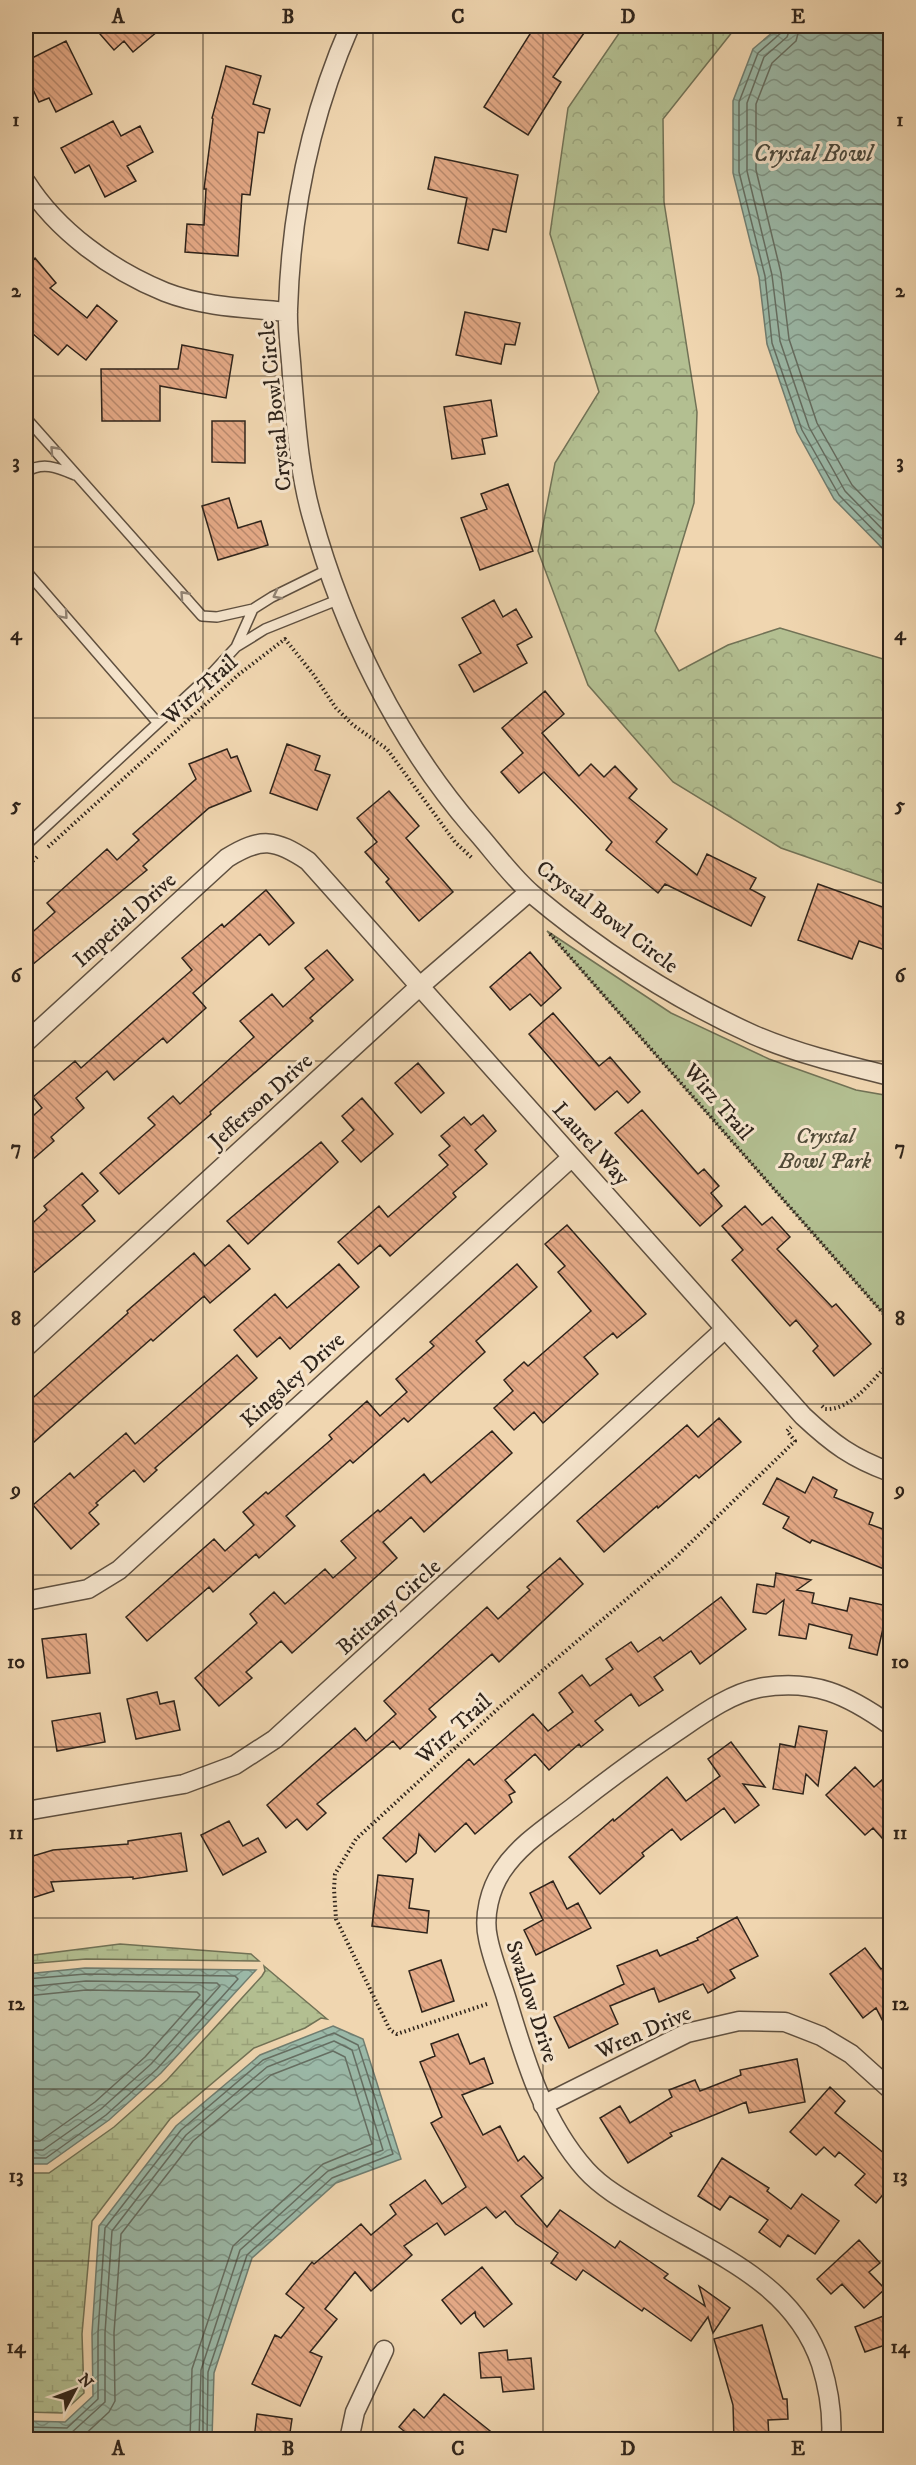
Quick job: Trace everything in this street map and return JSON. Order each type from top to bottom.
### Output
[{"type":"street","name":"Crystal Bowl Circle","points":[[350,26],[310,139],[295,220],[288,312],[296,433],[311,516],[329,569],[362,653],[397,721],[440,790],[529,892],[609,952],[678,998],[757,1036],[824,1060],[891,1077]]},
{"type":"street","points":[[26,182],[64,229],[116,268],[136,278],[166,292],[218,305],[288,312]]},
{"type":"street","name":"Laurel Way","points":[[262,843],[286,846],[308,861],[803,1416],[831,1443],[868,1464],[891,1472]]},
{"type":"street","name":"Imperial Drive","points":[[26,1042],[227,858],[248,845],[262,843]]},
{"type":"street","name":"Jefferson Drive","points":[[26,1347],[419,987],[529,892]]},
{"type":"street","name":"Kingsley Drive","points":[[26,1601],[88,1589],[119,1570],[572,1157]]},
{"type":"street","name":"Brittany Circle","points":[[26,1810],[184,1784],[234,1765],[274,1739],[725,1329]]},
{"type":"street","name":"Swallow Drive","points":[[831,2439],[830,2391],[818,2357],[802,2323],[780,2296],[752,2274],[621,2199],[588,2172],[566,2146],[543,2105],[524,2057],[487,1936],[490,1894],[502,1871],[518,1851],[621,1769],[714,1706],[756,1689],[795,1684],[830,1690],[860,1703],[891,1725]]},
{"type":"street","name":"Wren Drive","points":[[543,2105],[687,2033],[739,2021],[785,2022],[821,2036],[851,2054],[891,2088]]},
{"type":"street","points":[[349,2439],[355,2412],[384,2350]]},
{"type":"lane","points":[[26,418],[202,616],[217,617],[254,609],[272,597],[329,569]]},
{"type":"lane","points":[[26,472],[34,467],[51,466],[78,476]]},
{"type":"lane","points":[[26,571],[157,722]]},
{"type":"lane","points":[[26,845],[213,672],[236,647],[265,629],[340,599]]},
{"type":"lane","points":[[236,647],[254,609]]},
{"type":"path","name":"Wirz Trail","points":[[26,867],[238,675],[285,639],[336,708],[354,725],[387,749]]},
{"type":"path","name":"Wirz Trail","points":[[547,931],[891,1321]]},
{"type":"path","points":[[818,1401],[825,1409],[836,1409],[846,1405],[891,1362]]},
{"type":"path","name":"Wirz Trail","points":[[487,2004],[397,2034],[390,2030],[336,1919],[335,1874],[356,1839],[502,1705],[675,1558],[795,1441],[787,1431]]},
{"type":"green space","points":[[624,26],[737,26],[663,119],[664,202],[697,412],[694,503],[655,631],[679,671],[728,645],[780,628],[890,661],[890,886],[781,848],[673,782],[588,685],[538,551],[555,463],[599,392],[550,234],[568,108]]},
{"type":"green space","name":"Crystal Bowl Park","points":[[547,931],[671,1013],[769,1059],[856,1090],[890,1096],[890,1321]]},
{"type":"green space","points":[[120,1944],[251,1954],[259,1961],[86,1959],[26,1964],[26,1956]]},
{"type":"green space","points":[[264,1966],[327,2019],[321,2018],[305,2028],[254,2048],[170,2119],[92,2221],[82,2334],[84,2393],[62,2413],[26,2412],[26,2173],[49,2173],[114,2127],[167,2080],[262,1976],[265,1971]]},
{"type":"water","name":"Crystal Bowl","points":[[780,26],[890,26],[890,556],[834,499],[797,432],[767,344],[759,277],[733,173],[733,101],[753,49]]},
{"type":"water","points":[[85,1968],[256,1970],[161,2073],[109,2120],[47,2164],[26,2164],[26,1974]]},
{"type":"water","points":[[333,2026],[363,2039],[401,2159],[336,2183],[252,2258],[214,2373],[212,2439],[26,2439],[26,2421],[65,2422],[93,2396],[92,2333],[99,2226],[176,2126],[260,2055]]},
{"type":"building","points":[[93,26],[164,26],[133,52],[124,41],[114,50]]},
{"type":"building","points":[[535,26],[589,26],[553,77],[561,82],[528,135],[484,107]]},
{"type":"building","points":[[66,41],[92,94],[56,112],[49,98],[39,102],[26,75],[26,61]]},
{"type":"building","points":[[226,66],[261,76],[253,104],[270,109],[264,133],[258,132],[250,195],[242,194],[238,256],[185,252],[187,224],[204,225],[206,189],[204,189],[212,118]]},
{"type":"building","points":[[113,121],[121,136],[140,126],[153,152],[127,166],[136,181],[105,197],[89,165],[75,173],[61,148]]},
{"type":"building","points":[[435,157],[518,175],[506,232],[493,229],[488,250],[458,243],[467,198],[428,189]]},
{"type":"building","points":[[35,258],[56,283],[50,288],[87,318],[97,305],[117,321],[86,360],[67,345],[58,355],[26,328],[26,266]]},
{"type":"building","points":[[465,312],[520,323],[515,345],[505,344],[501,364],[456,355]]},
{"type":"building","points":[[182,345],[233,355],[226,398],[160,386],[160,421],[102,421],[101,369],[178,369]]},
{"type":"building","points":[[491,400],[497,436],[482,439],[485,454],[452,459],[444,407]]},
{"type":"building","points":[[212,421],[245,421],[245,463],[212,462]]},
{"type":"building","points":[[508,484],[533,551],[480,570],[461,518],[487,509],[481,494]]},
{"type":"building","points":[[229,498],[238,528],[261,521],[268,545],[218,560],[202,506]]},
{"type":"building","points":[[494,600],[503,617],[516,609],[532,637],[517,645],[527,663],[474,692],[459,665],[481,653],[462,618]]},
{"type":"building","points":[[545,691],[564,714],[542,733],[579,776],[591,764],[604,777],[615,766],[637,789],[629,798],[667,829],[656,842],[697,875],[707,854],[756,878],[750,889],[765,897],[751,926],[665,884],[658,893],[606,850],[612,842],[544,772],[519,793],[501,772],[523,753],[502,728]]},
{"type":"building","points":[[287,744],[320,756],[315,770],[330,775],[317,810],[270,793]]},
{"type":"building","points":[[227,749],[231,758],[237,756],[251,791],[209,808],[143,866],[147,870],[26,970],[26,938],[55,912],[47,903],[107,849],[117,860],[139,840],[133,834],[196,779],[189,764]]},
{"type":"building","points":[[389,791],[419,826],[406,838],[453,892],[419,921],[386,882],[389,879],[365,852],[377,842],[357,818]]},
{"type":"building","points":[[818,884],[891,910],[891,952],[859,941],[852,959],[798,940]]},
{"type":"building","points":[[266,890],[294,923],[269,945],[260,934],[193,993],[206,1008],[167,1043],[163,1038],[114,1080],[107,1071],[76,1098],[84,1108],[51,1137],[54,1141],[26,1165],[26,1122],[42,1108],[33,1097],[75,1061],[81,1068],[192,970],[182,958],[222,924],[224,927]]},
{"type":"building","points":[[327,950],[353,980],[310,1018],[313,1021],[119,1194],[100,1173],[155,1125],[148,1118],[173,1096],[180,1104],[254,1037],[240,1021],[272,994],[283,1007],[314,979],[305,968]]},
{"type":"building","points":[[530,952],[561,988],[541,1006],[530,994],[510,1010],[490,987]]},
{"type":"building","points":[[553,1013],[599,1066],[610,1057],[640,1092],[628,1103],[617,1091],[595,1110],[529,1034]]},
{"type":"building","points":[[418,1063],[444,1093],[421,1113],[395,1083]]},
{"type":"building","points":[[362,1098],[393,1134],[361,1162],[342,1141],[354,1130],[342,1116]]},
{"type":"building","points":[[642,1110],[698,1174],[704,1169],[719,1186],[711,1193],[722,1206],[700,1226],[615,1133]]},
{"type":"building","points":[[483,1115],[496,1131],[475,1150],[487,1164],[453,1193],[456,1197],[390,1256],[380,1245],[358,1264],[338,1242],[379,1206],[388,1217],[448,1165],[439,1155],[450,1146],[441,1136],[464,1117],[471,1125]]},
{"type":"building","points":[[321,1142],[338,1162],[248,1244],[227,1221]]},
{"type":"building","points":[[82,1173],[98,1191],[82,1205],[95,1221],[26,1279],[26,1229],[47,1210],[44,1206]]},
{"type":"building","points":[[745,1206],[762,1225],[772,1217],[790,1237],[777,1249],[832,1307],[836,1304],[871,1344],[834,1376],[813,1351],[818,1346],[796,1320],[790,1326],[732,1260],[743,1250],[722,1226]]},
{"type":"building","points":[[567,1225],[646,1314],[617,1338],[613,1333],[584,1357],[598,1374],[543,1423],[534,1412],[514,1430],[494,1408],[513,1391],[504,1380],[524,1362],[528,1366],[591,1311],[558,1272],[565,1266],[545,1244]]},
{"type":"building","points":[[229,1245],[250,1269],[210,1303],[204,1296],[153,1341],[151,1339],[26,1449],[26,1404],[194,1253],[205,1266]]},
{"type":"building","points":[[339,1264],[359,1287],[290,1349],[280,1337],[257,1357],[234,1330],[275,1294],[287,1308]]},
{"type":"building","points":[[517,1264],[537,1287],[476,1341],[485,1352],[408,1422],[404,1418],[353,1463],[350,1460],[286,1516],[295,1526],[259,1558],[256,1554],[213,1592],[209,1587],[147,1641],[126,1617],[214,1539],[225,1551],[254,1525],[243,1512],[266,1492],[268,1494],[332,1439],[329,1435],[367,1401],[380,1416],[407,1392],[396,1379],[434,1346],[430,1342]]},
{"type":"building","points":[[237,1355],[257,1378],[155,1468],[157,1470],[144,1482],[134,1470],[96,1503],[98,1505],[89,1513],[99,1524],[71,1549],[33,1505],[70,1473],[74,1478],[126,1433],[135,1444]]},
{"type":"building","points":[[719,1418],[741,1442],[699,1478],[696,1475],[658,1508],[657,1506],[604,1552],[577,1521],[687,1425],[698,1437]]},
{"type":"building","points":[[492,1431],[512,1453],[424,1532],[411,1517],[383,1542],[397,1558],[292,1653],[281,1641],[246,1672],[252,1678],[219,1706],[195,1678],[257,1623],[250,1614],[274,1592],[285,1604],[325,1569],[333,1578],[356,1558],[341,1541],[378,1510],[380,1512],[424,1474],[431,1483]]},
{"type":"building","points":[[813,1477],[837,1490],[834,1497],[873,1513],[869,1524],[891,1532],[891,1552],[884,1569],[812,1540],[810,1543],[783,1528],[789,1517],[763,1504],[777,1478],[805,1493]]},
{"type":"building","points":[[560,1558],[583,1584],[499,1662],[492,1654],[429,1709],[436,1717],[400,1749],[393,1741],[317,1804],[326,1813],[307,1830],[297,1819],[286,1828],[267,1805],[355,1728],[366,1741],[396,1714],[384,1701],[487,1607],[498,1619],[530,1590],[527,1587]]},
{"type":"building","points":[[776,1573],[811,1580],[797,1590],[814,1593],[812,1603],[847,1611],[850,1598],[888,1606],[877,1655],[849,1648],[852,1635],[809,1624],[806,1639],[779,1635],[784,1600],[766,1614],[753,1612],[757,1584],[774,1587]]},
{"type":"building","points":[[721,1597],[746,1629],[700,1664],[691,1651],[654,1677],[663,1690],[639,1706],[631,1694],[595,1721],[603,1730],[581,1747],[579,1744],[549,1770],[535,1754],[505,1780],[515,1792],[509,1795],[512,1802],[475,1834],[466,1823],[435,1852],[419,1834],[416,1853],[406,1862],[383,1838],[469,1759],[474,1765],[533,1714],[548,1731],[573,1712],[559,1693],[582,1675],[590,1686],[613,1669],[606,1659],[631,1642],[638,1652],[660,1637],[663,1641]]},
{"type":"building","points":[[86,1634],[90,1673],[47,1678],[42,1639]]},
{"type":"building","points":[[157,1692],[160,1704],[174,1701],[180,1730],[136,1739],[127,1699]]},
{"type":"building","points":[[100,1713],[105,1742],[57,1751],[52,1721]]},
{"type":"building","points":[[799,1726],[827,1731],[818,1786],[806,1774],[803,1794],[773,1789],[780,1744],[795,1747]]},
{"type":"building","points":[[731,1742],[765,1787],[743,1784],[759,1805],[735,1823],[724,1808],[681,1840],[672,1829],[642,1853],[644,1856],[600,1894],[569,1857],[667,1777],[686,1801],[720,1776],[708,1759]]},
{"type":"building","points":[[855,1767],[874,1787],[891,1772],[891,1848],[873,1828],[865,1835],[826,1795]]},
{"type":"building","points":[[229,1821],[243,1846],[258,1838],[266,1852],[223,1875],[201,1835]]},
{"type":"building","points":[[181,1833],[187,1871],[133,1879],[133,1877],[51,1882],[54,1891],[26,1900],[26,1858],[53,1850],[128,1844],[128,1841]]},
{"type":"building","points":[[378,1875],[413,1879],[409,1908],[429,1911],[427,1933],[372,1926]]},
{"type":"building","points":[[553,1881],[567,1909],[578,1903],[591,1928],[536,1955],[524,1930],[543,1920],[530,1893]]},
{"type":"building","points":[[737,1917],[758,1956],[730,1970],[735,1978],[708,1993],[703,1984],[659,2002],[654,1988],[610,2006],[618,2024],[569,2048],[554,2017],[624,1984],[617,1966],[657,1950],[660,1956],[698,1940],[697,1938]]},
{"type":"building","points":[[865,1948],[881,1969],[891,1962],[891,2037],[876,2008],[863,2018],[830,1974]]},
{"type":"building","points":[[441,1960],[454,2001],[422,2012],[409,1971]]},
{"type":"building","points":[[458,2034],[470,2064],[484,2058],[493,2083],[462,2095],[483,2135],[500,2126],[518,2161],[524,2156],[543,2178],[521,2196],[547,2227],[560,2210],[615,2248],[620,2241],[668,2274],[664,2278],[705,2306],[699,2286],[730,2308],[713,2333],[708,2317],[691,2341],[644,2308],[642,2311],[583,2270],[576,2280],[551,2263],[558,2253],[516,2224],[505,2211],[496,2218],[486,2207],[445,2235],[437,2223],[404,2246],[412,2255],[371,2291],[355,2272],[325,2309],[337,2319],[310,2352],[322,2357],[300,2406],[252,2384],[275,2335],[281,2338],[304,2308],[286,2294],[312,2262],[314,2264],[361,2224],[371,2235],[396,2214],[390,2205],[425,2180],[442,2204],[466,2187],[431,2123],[442,2117],[420,2062],[435,2056],[431,2044]]},
{"type":"building","points":[[797,2059],[805,2102],[749,2113],[746,2102],[670,2133],[672,2136],[628,2163],[600,2118],[620,2106],[630,2123],[672,2097],[669,2090],[695,2080],[700,2091],[741,2075],[740,2070]]},
{"type":"building","points":[[830,2087],[845,2101],[835,2113],[891,2159],[891,2185],[876,2203],[855,2185],[865,2174],[839,2152],[835,2157],[824,2147],[816,2155],[790,2132]]},
{"type":"building","points":[[722,2158],[769,2188],[767,2191],[791,2209],[802,2194],[839,2221],[815,2254],[788,2235],[780,2247],[759,2232],[768,2220],[730,2196],[720,2210],[698,2196]]},
{"type":"building","points":[[859,2240],[880,2263],[869,2272],[885,2289],[864,2308],[842,2284],[831,2294],[817,2279]]},
{"type":"building","points":[[482,2267],[512,2304],[484,2327],[475,2312],[461,2324],[442,2300]]},
{"type":"building","points":[[891,2313],[891,2343],[865,2352],[855,2327]]},
{"type":"building","points":[[762,2325],[783,2399],[787,2399],[788,2419],[768,2420],[769,2439],[734,2439],[733,2405],[714,2339]]},
{"type":"building","points":[[507,2350],[508,2360],[531,2358],[534,2389],[503,2392],[501,2377],[481,2378],[479,2353]]},
{"type":"building","points":[[444,2394],[500,2439],[414,2439],[399,2427],[414,2409],[424,2418]]},
{"type":"building","points":[[257,2414],[292,2419],[289,2439],[254,2439]]}]
